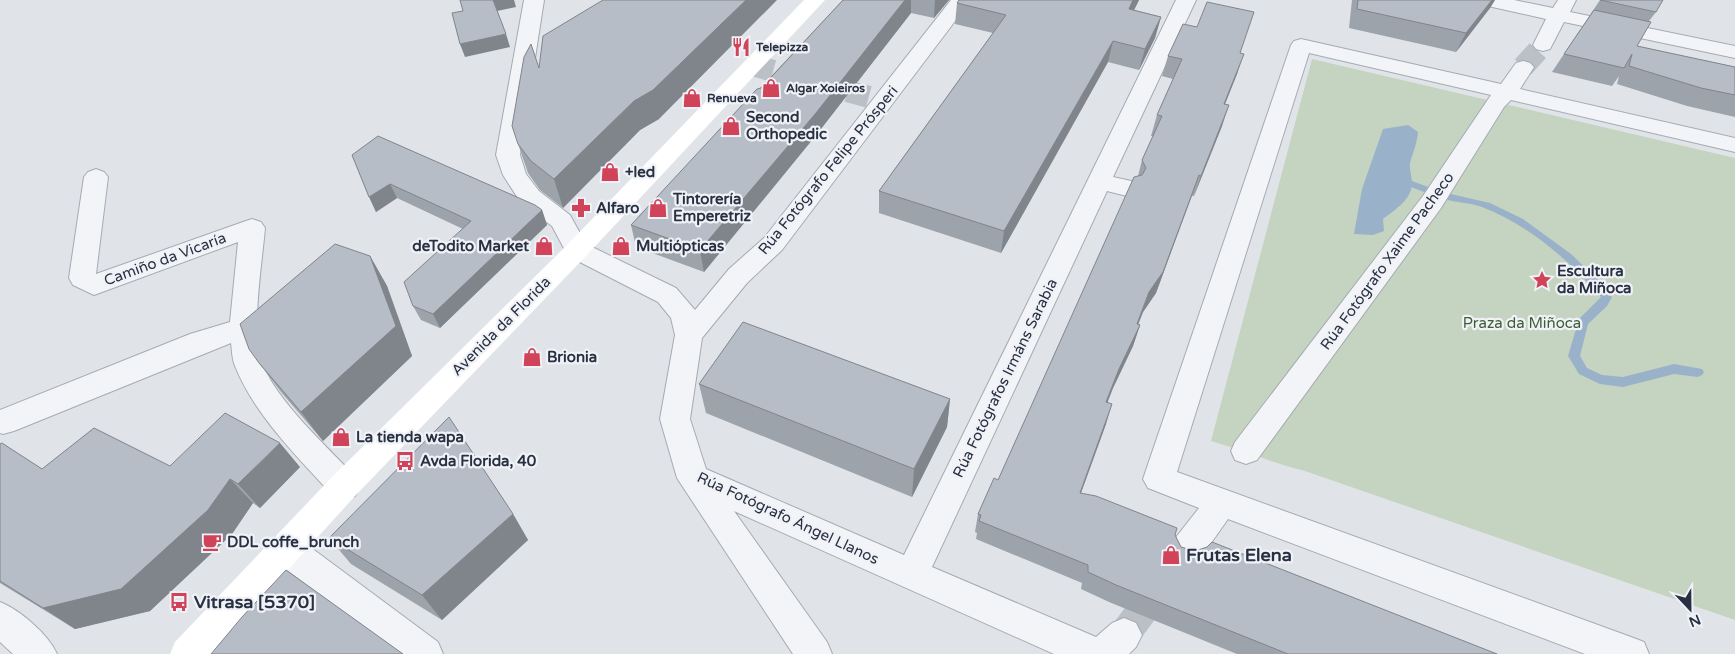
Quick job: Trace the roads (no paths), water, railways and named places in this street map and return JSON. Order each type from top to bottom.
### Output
[{"type":"main road","name":"Avenida da Florida","points":[[188,654],[344,486],[577,250],[815,0]]},
{"type":"street","points":[[534,0],[508,155],[515,175],[530,197],[562,220],[577,250]]},
{"type":"street","name":"Rúa Fotógrafo Felipe Prósperi","points":[[689,336],[738,276],[773,244],[961,0]]},
{"type":"street","name":"Rúa Fotógrafos Irmáns Sarabia","points":[[911,575],[1186,0]]},
{"type":"street","points":[[1486,0],[1563,7],[1735,52]]},
{"type":"street","points":[[1543,45],[1563,7]]},
{"type":"street","points":[[1631,654],[1159,479],[1301,44],[1735,145]]},
{"type":"street","name":"Rúa Fotógrafo Xaime Pacheco","points":[[1246,451],[1379,275],[1436,195],[1496,103],[1507,92],[1523,67]]},
{"type":"street","name":"Camiño da Vicaría","points":[[96,177],[82,278],[94,285],[252,228],[243,328],[248,364],[263,393],[292,430],[344,486]]},
{"type":"street","points":[[1099,181],[1127,188]]},
{"type":"street","name":"Rúa Fotógrafo Ángel Llanos","points":[[577,250],[667,295],[684,315],[689,336],[675,419],[693,478],[1095,654]]},
{"type":"street","points":[[3,422],[200,342],[243,328]]},
{"type":"street","points":[[693,478],[814,654]]},
{"type":"street","points":[[1185,552],[1222,502]]},
{"type":"street","points":[[286,549],[425,654]]},
{"type":"street","points":[[0,619],[39,654]]},
{"type":"water","points":[[1408,125],[1418,132],[1410,163],[1412,183],[1409,194],[1402,204],[1383,219],[1384,231],[1373,235],[1354,234],[1362,189],[1383,129]]},
{"type":"waterway","points":[[1412,184],[1441,195],[1476,202],[1503,212],[1536,232],[1568,256],[1595,283],[1607,297],[1583,322],[1574,356],[1583,371],[1600,379],[1623,382],[1674,369],[1698,372]]},
{"type":"tunnel","points":[[1523,67],[1543,45]]},
{"type":"tunnel","points":[[752,65],[884,101]]},
{"type":"tunnel","points":[[1124,635],[1162,584]]},
{"type":"place","name":"Telepizza","points":[[741,47]]},
{"type":"place","name":"Algar Xoieiros","points":[[771,88]]},
{"type":"place","name":"Renueva","points":[[692,98]]},
{"type":"place","name":"Second Orthopedic","points":[[731,126]]},
{"type":"place","name":"+led","points":[[610,172]]},
{"type":"place","name":"Alfaro","points":[[581,208]]},
{"type":"place","name":"Tintorería Emperetriz","points":[[658,208]]},
{"type":"place","name":"deTodito Market","points":[[544,246]]},
{"type":"place","name":"Multiópticas","points":[[621,246]]},
{"type":"place","name":"Escultura da Miñoca","points":[[1542,280]]},
{"type":"place","name":"Brionia","points":[[532,357]]},
{"type":"place","name":"La tienda wapa","points":[[341,437]]},
{"type":"place","name":"Avda Florida, 40","points":[[405,461]]},
{"type":"place","name":"DDL coffe_brunch","points":[[212,542]]},
{"type":"place","name":"Frutas Elena","points":[[1171,555]]},
{"type":"place","name":"Vitrasa [5370]","points":[[179,602]]},
{"type":"park label","name":"Praza da Miñoca","points":[[1522,323]]}]
